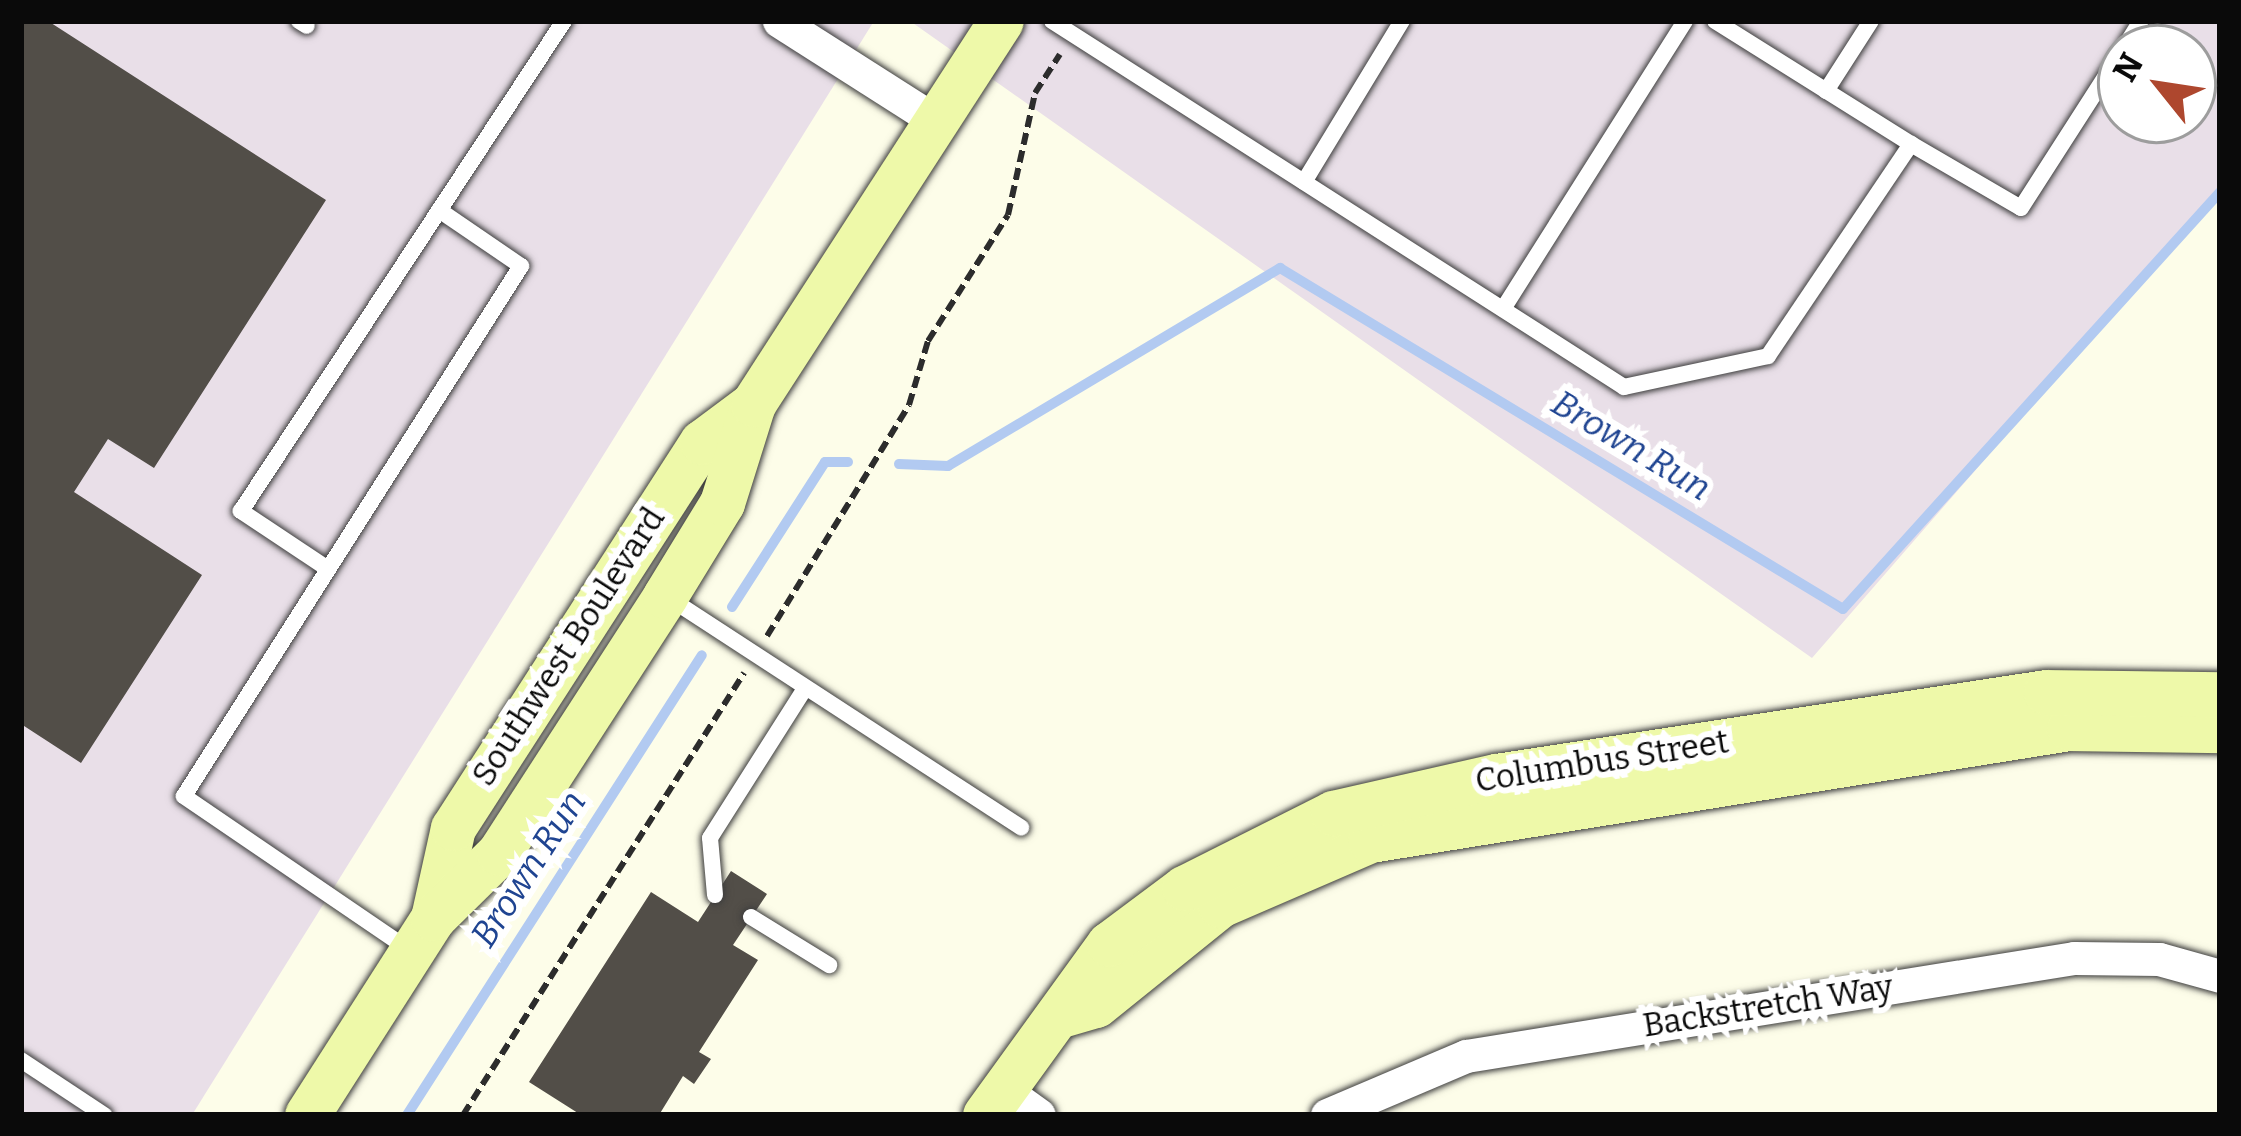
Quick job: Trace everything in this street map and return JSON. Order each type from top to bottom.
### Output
[{"type":"street","points":[[779,21],[936,121]]},
{"type":"street","name":"Southwest Boulevard","points":[[307,1115],[422,935],[500,853],[665,596],[722,503],[753,404],[1000,21]]},
{"type":"street","name":"Southwest Boulevard","points":[[422,935],[452,828],[702,442],[753,404]]},
{"type":"street","name":"Columbus Street","points":[[1009,1106],[1055,1017],[1109,944],[1166,902],[1333,813],[1496,776],[2046,692],[2220,694]]},
{"type":"street","name":"Columbus Street","points":[[1055,1017],[1096,1005],[1220,905],[1370,840],[2069,728],[2220,730]]},
{"type":"street","name":"Backstretch Way","points":[[1327,1115],[1466,1056],[2074,958],[2159,959],[2220,976]]},
{"type":"lane","points":[[328,569],[241,511],[563,21]]},
{"type":"lane","points":[[1052,21],[1624,387],[1768,356],[1911,143]]},
{"type":"lane","points":[[1304,182],[1402,21]]},
{"type":"lane","points":[[1503,309],[1685,21]]},
{"type":"lane","points":[[1714,21],[2021,208],[2097,89]]},
{"type":"lane","points":[[1826,91],[1871,21]]},
{"type":"lane","points":[[422,935],[184,796],[521,266],[439,210]]},
{"type":"lane","points":[[665,596],[1021,827]]},
{"type":"lane","points":[[715,895],[710,838],[804,689]]},
{"type":"lane","points":[[751,917],[829,965]]},
{"type":"lane","points":[[21,1060],[104,1115]]},
{"type":"path","points":[[463,1115],[909,405],[928,341],[1008,215],[1049,70]]},
{"type":"shaded area","points":[[21,21],[874,21],[192,1115],[21,1115]]},
{"type":"shaded area","points":[[910,21],[2220,21],[2220,189],[1812,658]]},
{"type":"building","points":[[21,21],[48,21],[326,200],[154,468],[108,439],[74,492],[202,575],[81,763],[21,724]]},
{"type":"building","points":[[731,871],[767,894],[733,945],[758,960],[699,1052],[711,1059],[694,1084],[683,1076],[659,1115],[581,1115],[529,1082],[651,892],[698,922]]},
{"type":"waterway","name":"Brown Run","points":[[899,464],[948,466],[1280,268],[1843,609],[2220,192]]},
{"type":"waterway","name":"Brown Run","points":[[732,607],[825,462],[848,462]]},
{"type":"waterway","name":"Brown Run","points":[[407,1115],[702,655]]}]
